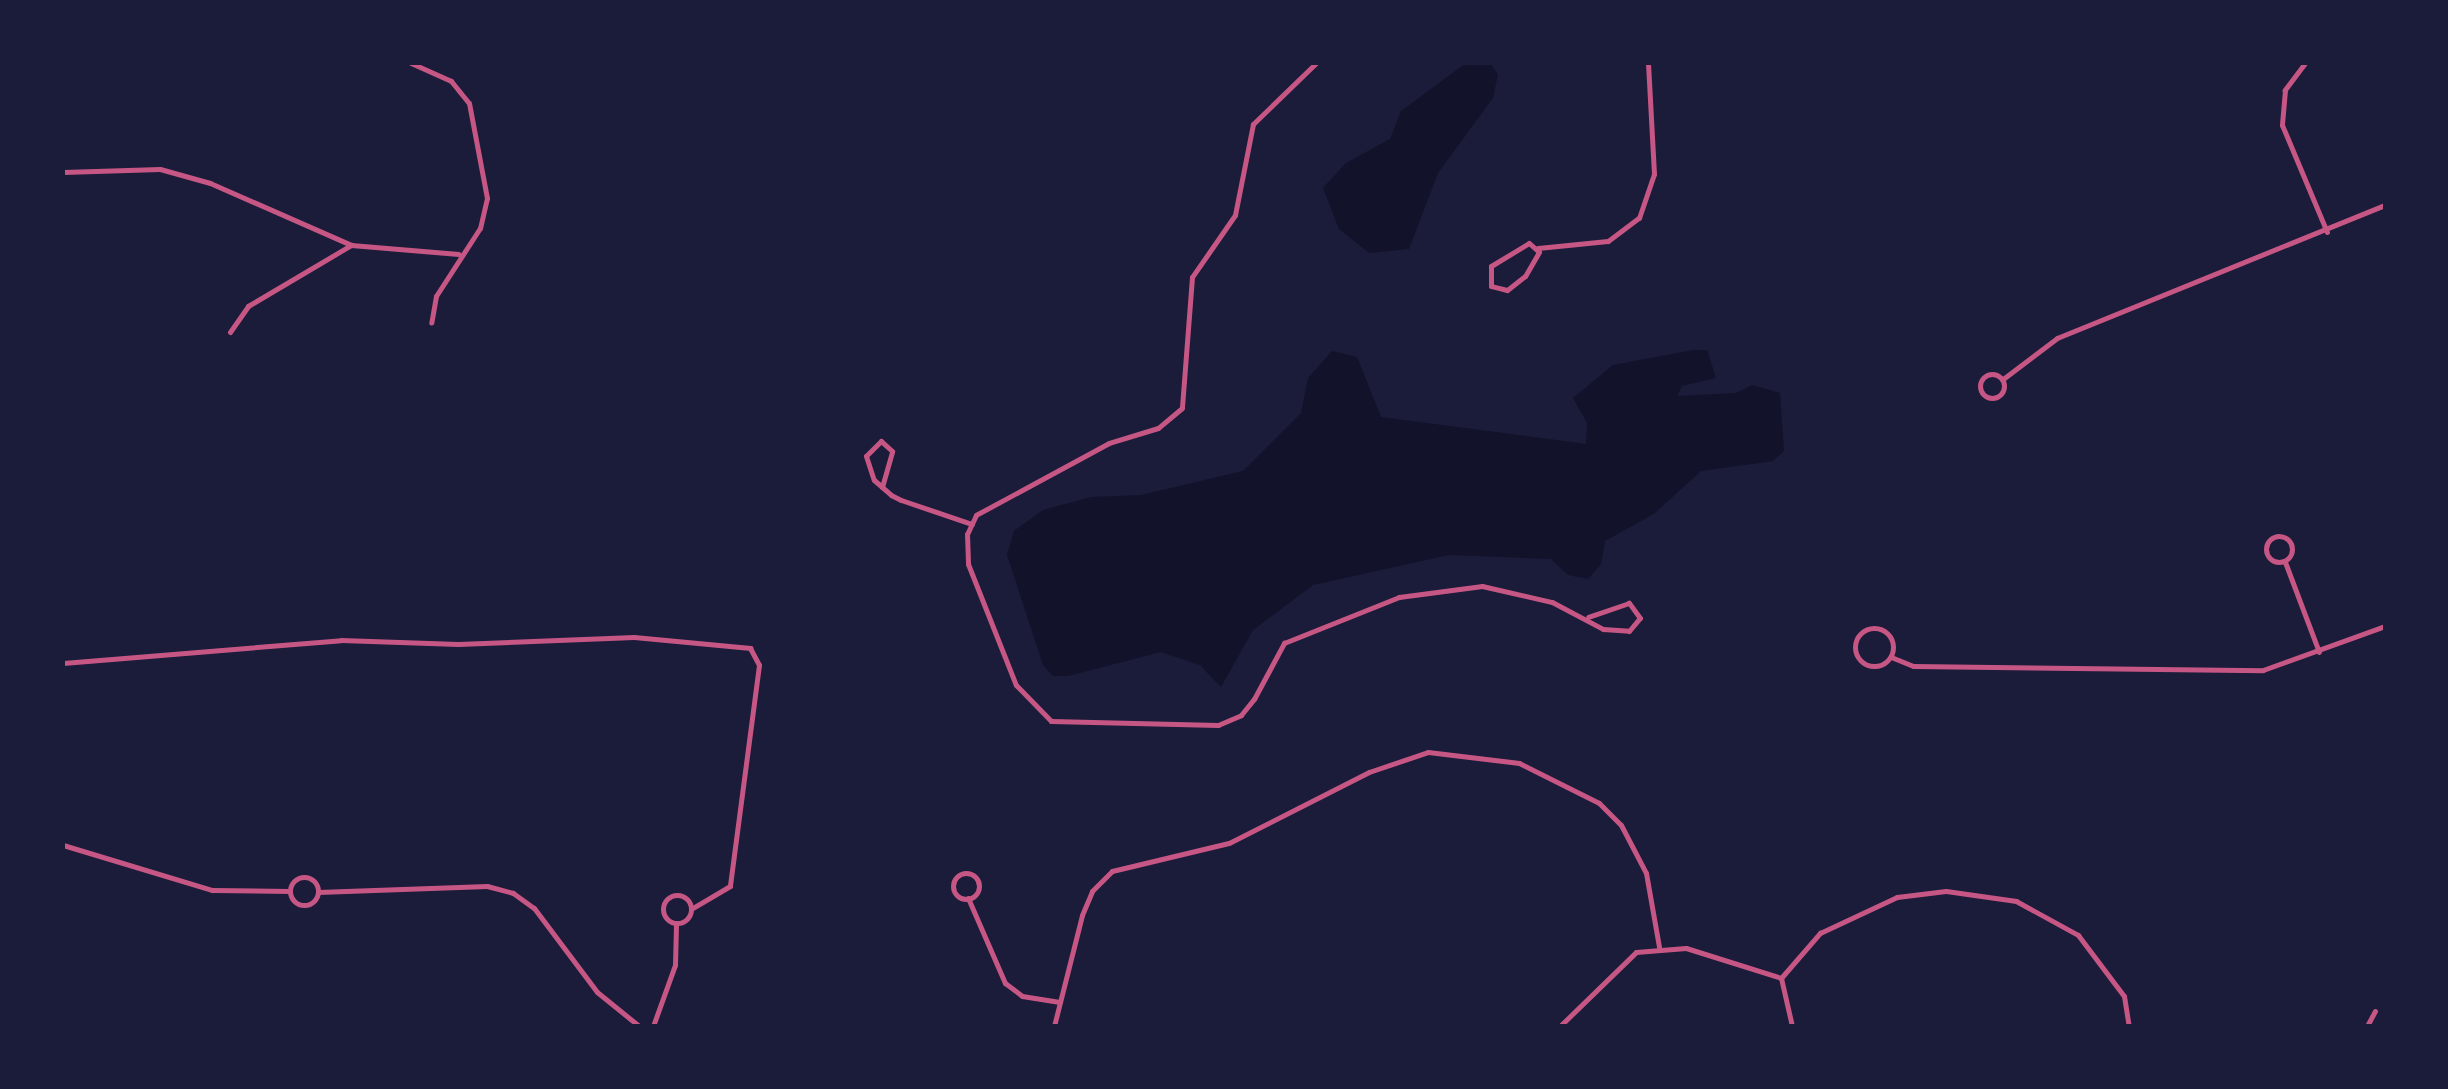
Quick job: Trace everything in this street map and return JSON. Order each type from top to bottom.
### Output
[{"type":"street","points":[[411,63],[451,81],[469,103],[486,209],[436,296],[431,323]]},
{"type":"street","points":[[1316,63],[1253,124],[1235,215],[1192,277],[1182,408],[1158,428],[1109,443],[984,508],[972,524],[968,564],[996,645],[1024,699],[1051,721],[1218,725],[1241,715],[1290,639],[1336,618],[1429,590],[1508,589],[1588,617],[1602,629],[1629,631],[1640,618],[1629,603],[1588,617]]},
{"type":"street","points":[[1538,248],[1513,287],[1490,286],[1487,272],[1501,254],[1524,244],[1538,248],[1608,241],[1639,218],[1654,174],[1648,63]]},
{"type":"street","points":[[2305,63],[2285,90],[2282,125],[2327,232]]},
{"type":"street","points":[[63,172],[136,168],[190,176],[351,245],[459,254]]},
{"type":"street","points":[[2003,379],[1986,375],[1982,393],[2001,394],[2003,379],[2057,338],[2327,232],[2385,205]]},
{"type":"street","points":[[230,332],[248,306],[351,245]]},
{"type":"street","points":[[882,487],[892,452],[884,441],[872,446],[866,463],[882,487],[901,500],[972,524]]},
{"type":"street","points":[[2285,562],[2267,554],[2274,537],[2292,544],[2285,562],[2319,652]]},
{"type":"street","points":[[1891,657],[1913,666],[2263,670],[2385,626]]},
{"type":"street","points":[[1875,627],[1886,631],[1893,640],[1891,657],[1881,665],[1863,663],[1856,653],[1859,635],[1875,627]]},
{"type":"street","points":[[63,663],[341,640],[458,644],[634,637],[750,648],[758,665],[757,686],[730,886],[691,909],[676,923],[675,965],[653,1026]]},
{"type":"street","points":[[1054,1026],[1082,915],[1091,891],[1112,871],[1229,843],[1369,772],[1428,752],[1519,762],[1599,803],[1621,825],[1646,873],[1659,947]]},
{"type":"street","points":[[63,845],[212,890],[289,891],[303,905],[318,892],[487,886],[513,893],[534,908],[597,992],[639,1026]]},
{"type":"street","points":[[968,898],[978,882],[962,874],[955,891],[968,898],[1005,983],[1023,996],[1060,1002]]},
{"type":"street","points":[[289,891],[304,876],[318,892]]},
{"type":"street","points":[[1792,1026],[1781,978],[1810,939],[1880,903],[1946,891],[1988,892],[2078,935],[2124,996],[2129,1026]]},
{"type":"street","points":[[676,923],[663,912],[667,899],[684,896],[691,909]]},
{"type":"street","points":[[1560,1026],[1628,959],[1659,947],[1686,948],[1781,978]]},
{"type":"street","points":[[2367,1026],[2375,1011]]},
{"type":"shaded area","points":[[1466,63],[1490,63],[1498,74],[1493,98],[1438,173],[1409,249],[1369,253],[1339,229],[1323,188],[1346,163],[1390,139],[1401,111]]},
{"type":"shaded area","points":[[1693,350],[1707,350],[1716,378],[1682,386],[1677,396],[1736,393],[1752,385],[1780,393],[1784,451],[1773,461],[1701,471],[1655,513],[1605,541],[1601,564],[1588,579],[1568,575],[1551,559],[1449,555],[1313,585],[1253,630],[1221,687],[1200,665],[1161,652],[1068,676],[1053,676],[1043,665],[1007,555],[1014,531],[1043,510],[1091,497],[1141,495],[1243,471],[1301,413],[1308,378],[1332,351],[1357,357],[1381,417],[1586,444],[1587,423],[1573,398],[1613,365]]}]
